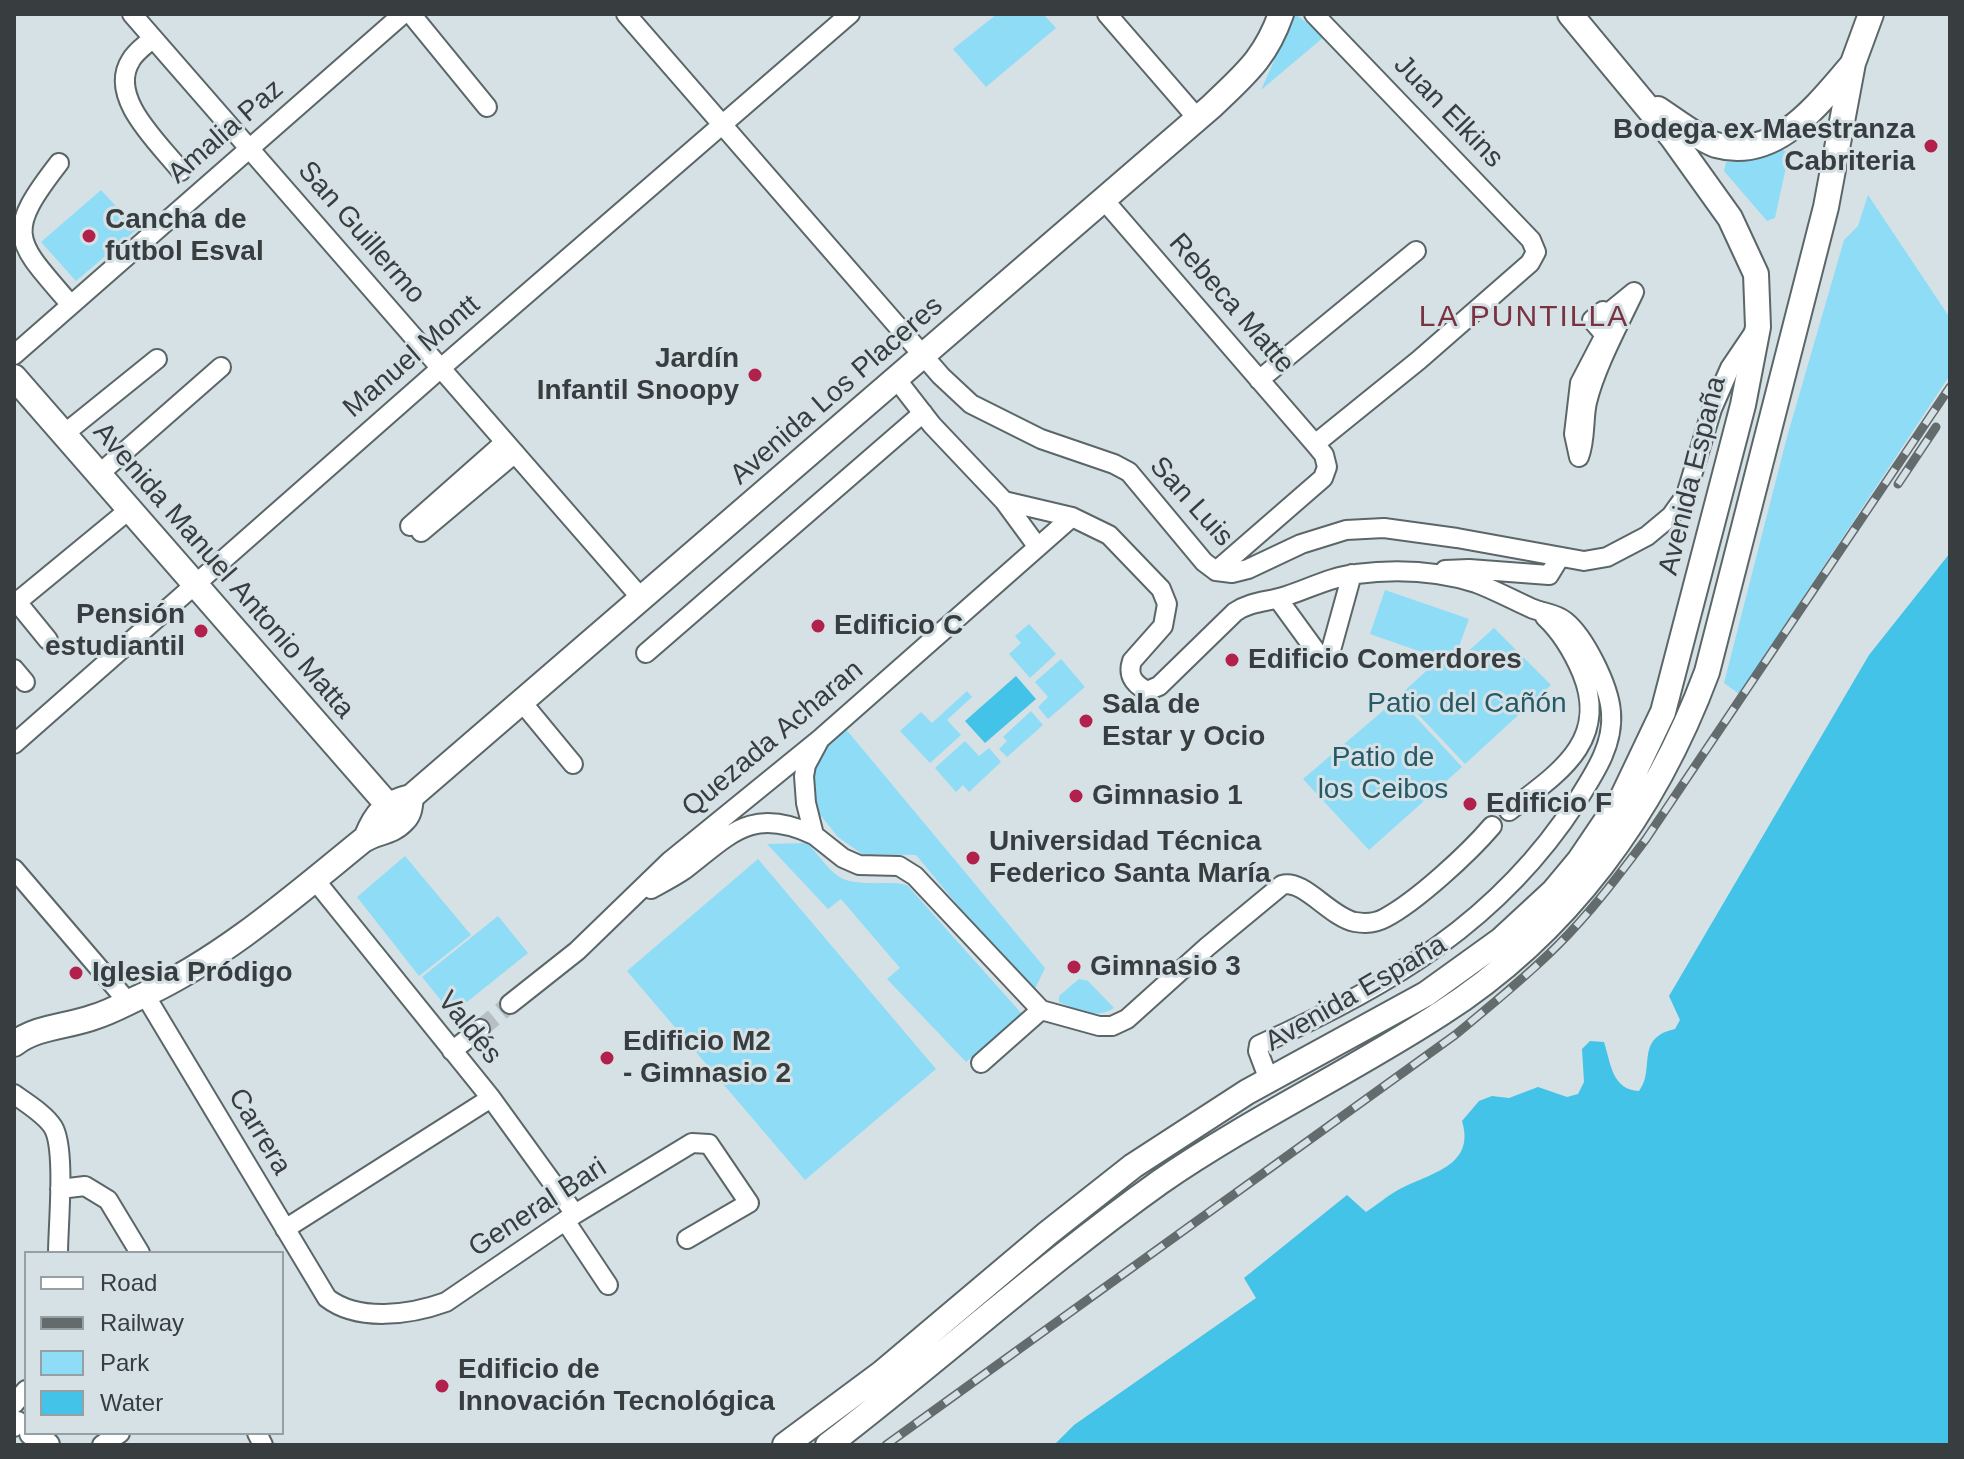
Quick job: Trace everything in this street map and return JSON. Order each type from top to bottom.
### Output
[{"type":"main road","name":"Avenida Los Placeres","points":[[366,838],[374,819],[387,804],[411,797],[1198,119],[1257,63],[1272,40],[1281,14]]},
{"type":"main road","name":"Avenida España","points":[[785,1445],[882,1373],[1133,1166],[1269,1080],[1426,994],[1501,940],[1554,891],[1602,829],[1638,769],[1663,712],[1743,405],[1758,327],[1756,274],[1735,228],[1672,137],[1570,14]]},
{"type":"main road","name":"Avenida España","points":[[828,1445],[1078,1244],[1158,1184],[1196,1158],[1476,990],[1539,936],[1577,897],[1618,846],[1678,745],[1707,672],[1826,207],[1853,63],[1871,14]]},
{"type":"main road","points":[[1642,100],[1715,144],[1754,145],[1779,136],[1803,121],[1853,63]]},
{"type":"main road","name":"Avenida Manuel Antonio Matta","points":[[14,377],[387,804]]},
{"type":"main road","name":"Avenida Los Placeres","points":[[14,1044],[24,1036],[94,1017],[136,998],[232,943],[366,838],[388,832],[402,822],[409,814],[411,797]]},
{"type":"street","name":"San Guillermo","points":[[132,14],[642,599]]},
{"type":"street","name":"Amalia Paz","points":[[14,355],[403,14]]},
{"type":"street","points":[[411,14],[487,107]]},
{"type":"street","name":"San Luis","points":[[626,14],[922,357],[971,404],[1041,439],[1129,472],[1204,562],[1216,571],[1232,573],[1248,569],[1301,544],[1346,530],[1384,528],[1584,561],[1607,557],[1647,536],[1671,516],[1686,495],[1712,409],[1730,368],[1758,327]]},
{"type":"street","name":"Manuel Montt","points":[[14,744],[850,14]]},
{"type":"street","points":[[1107,14],[1198,119]]},
{"type":"street","name":"Juan Elkins","points":[[1314,14],[1531,240],[1536,252],[1530,263],[1419,360],[1315,444]]},
{"type":"street","points":[[153,38],[129,62],[125,72],[125,94],[181,171]]},
{"type":"street","points":[[59,163],[33,196],[23,220],[21,235],[24,246],[71,305]]},
{"type":"street","name":"Rebeca Matte","points":[[1104,200],[1315,444]]},
{"type":"street","points":[[1259,380],[1416,251]]},
{"type":"street","points":[[1634,292],[1587,402],[1584,444],[1579,457],[1574,434],[1580,383],[1605,335],[1592,320],[1603,311],[1606,315],[1634,292]]},
{"type":"street","points":[[64,434],[157,359]]},
{"type":"street","points":[[99,474],[221,367]]},
{"type":"street","points":[[897,380],[1004,501],[1037,546]]},
{"type":"street","points":[[646,653],[923,413]]},
{"type":"street","points":[[1216,571],[1323,478],[1327,467],[1324,455],[1315,444]]},
{"type":"street","points":[[416,529],[510,448]]},
{"type":"street","points":[[1004,501],[1072,517],[1109,535],[1161,589],[1167,604],[1163,626],[1132,661],[1129,669],[1134,683],[1147,691],[1159,686],[1248,603],[1278,599],[1352,574],[1469,569],[1549,575],[1560,557]]},
{"type":"street","points":[[48,640],[15,600],[130,509]]},
{"type":"street","name":"Quezada Acharan","points":[[510,1004],[577,951],[670,861],[820,739],[1072,517]]},
{"type":"street","points":[[1269,1080],[1258,1051],[1259,1045],[1319,1018],[1398,973],[1503,894],[1534,862],[1563,823],[1608,745],[1611,712],[1607,694],[1573,629],[1556,615],[1540,612],[1476,583],[1427,573]]},
{"type":"street","points":[[1278,599],[1326,654],[1352,574]]},
{"type":"street","points":[[1509,811],[1573,756],[1590,724],[1588,687],[1577,662],[1554,625],[1540,612]]},
{"type":"street","points":[[521,701],[573,764]]},
{"type":"street","points":[[814,835],[806,803],[804,776],[806,765],[820,739]]},
{"type":"street","points":[[634,897],[681,872],[723,838],[744,827],[759,822],[776,824],[814,835],[843,858],[859,865],[899,866],[915,876],[1041,1010],[1099,1026],[1112,1026],[1127,1019],[1273,890],[1289,883],[1298,885],[1352,922],[1375,922],[1406,903],[1476,846],[1492,826]]},
{"type":"street","name":"Carrera","points":[[14,869],[136,998],[327,1298]]},
{"type":"street","name":"Valdés","points":[[315,880],[491,1098],[571,1218],[608,1285]]},
{"type":"street","points":[[981,1063],[1041,1010]]},
{"type":"street","points":[[452,1051],[480,1029]]},
{"type":"street","points":[[14,1094],[53,1126],[57,1139],[60,1189],[58,1251]]},
{"type":"street","points":[[285,1229],[491,1098]]},
{"type":"street","name":"General Bari","points":[[327,1298],[339,1307],[385,1313],[430,1308],[446,1302],[571,1218],[692,1143],[702,1142],[709,1144],[749,1203],[687,1239]]},
{"type":"street","points":[[60,1189],[85,1186],[108,1200],[139,1251]]},
{"type":"street","points":[[20,1422],[24,1401]]},
{"type":"green space","points":[[997,14],[1043,14],[1056,28],[986,87],[953,49]]},
{"type":"green space","points":[[1295,14],[1325,36],[1261,90]]},
{"type":"green space","points":[[1781,149],[1789,153],[1775,218],[1767,221],[1724,171],[1726,162],[1749,160]]},
{"type":"green space","name":"Cancha de fútbol Esval","points":[[101,190],[137,229],[76,281],[41,242]]},
{"type":"green space","points":[[1868,195],[1950,318],[1950,375],[1739,694],[1724,683],[1787,437],[1844,240],[1858,226]]},
{"type":"green space","points":[[1385,590],[1469,619],[1453,663],[1370,634]]},
{"type":"green space","points":[[1029,624],[1056,654],[1030,678],[1009,654],[1021,643],[1015,636]]},
{"type":"green space","name":"Patio del Cañón","points":[[1494,628],[1551,685],[1465,764],[1400,695],[1435,663],[1452,666]]},
{"type":"green space","points":[[1061,659],[1085,687],[1048,719],[1038,707],[1048,697],[1035,682]]},
{"type":"green space","points":[[967,691],[972,697],[947,720],[961,735],[930,763],[900,731],[921,712],[932,723]]},
{"type":"green space","name":"Patio de los Ceibos","points":[[1398,698],[1462,767],[1369,850],[1303,779]]},
{"type":"green space","points":[[1031,711],[1043,725],[1007,757],[999,749],[1007,741],[1003,737]]},
{"type":"green space","points":[[845,728],[1045,968],[1032,995],[916,855],[862,854],[838,837],[817,811],[810,783],[818,753]]},
{"type":"green space","points":[[965,741],[979,756],[989,748],[1001,762],[969,792],[963,785],[956,792],[935,768]]},
{"type":"green space","points":[[807,843],[830,869],[845,880],[907,885],[1022,1014],[966,1062],[887,979],[900,968],[841,899],[828,909],[767,844]]},
{"type":"green space","points":[[405,856],[471,935],[419,976],[357,897]]},
{"type":"green space","points":[[758,859],[936,1069],[805,1180],[627,971]]},
{"type":"green space","points":[[498,916],[528,953],[452,1014],[422,977]]},
{"type":"green space","points":[[1079,979],[1088,981],[1114,1008],[1093,1013],[1059,1002],[1059,996]]},
{"type":"water","points":[[1950,553],[1950,1445],[1054,1445],[1074,1425],[1256,1298],[1244,1278],[1347,1195],[1366,1212],[1398,1190],[1436,1173],[1456,1159],[1465,1136],[1462,1121],[1479,1101],[1492,1096],[1509,1098],[1538,1087],[1567,1097],[1578,1094],[1584,1082],[1582,1049],[1590,1041],[1604,1042],[1618,1081],[1630,1090],[1639,1091],[1654,1039],[1675,1029],[1680,1020],[1669,996],[1869,655]]},
{"type":"water","points":[[1016,676],[1036,699],[985,743],[965,721]]},
{"type":"tunnel","points":[[480,1029],[510,1004]]},
{"type":"railway","points":[[886,1445],[1455,1035],[1558,945],[1646,839],[1950,387]]},
{"type":"railway","points":[[1898,484],[1936,427]]},
{"type":"place","name":"Bodega ex Maestranza Cabriteria","points":[[1931,146]]},
{"type":"place","name":"Cancha de fútbol Esval","points":[[89,236]]},
{"type":"place","name":"Jardín Infantil Snoopy","points":[[755,375]]},
{"type":"place","name":"Edificio C","points":[[818,626]]},
{"type":"place","name":"Pensión estudiantil","points":[[201,631]]},
{"type":"place","name":"Edificio Comerdores","points":[[1232,660]]},
{"type":"place","name":"Sala de Estar y Ocio","points":[[1086,721]]},
{"type":"place","name":"Gimnasio 1","points":[[1076,796]]},
{"type":"place","name":"Edificio F","points":[[1470,804]]},
{"type":"place","name":"Universidad Técnica Federico Santa María","points":[[973,858]]},
{"type":"place","name":"Gimnasio 3","points":[[1074,967]]},
{"type":"place","name":"Iglesia Pródigo","points":[[76,973]]},
{"type":"place","name":"Edificio M2 - Gimnasio 2","points":[[607,1058]]},
{"type":"place","name":"Edificio de Innovación Tecnológica","points":[[442,1386]]},
{"type":"district","name":"LA PUNTILLA","points":[[1524,318]]}]
